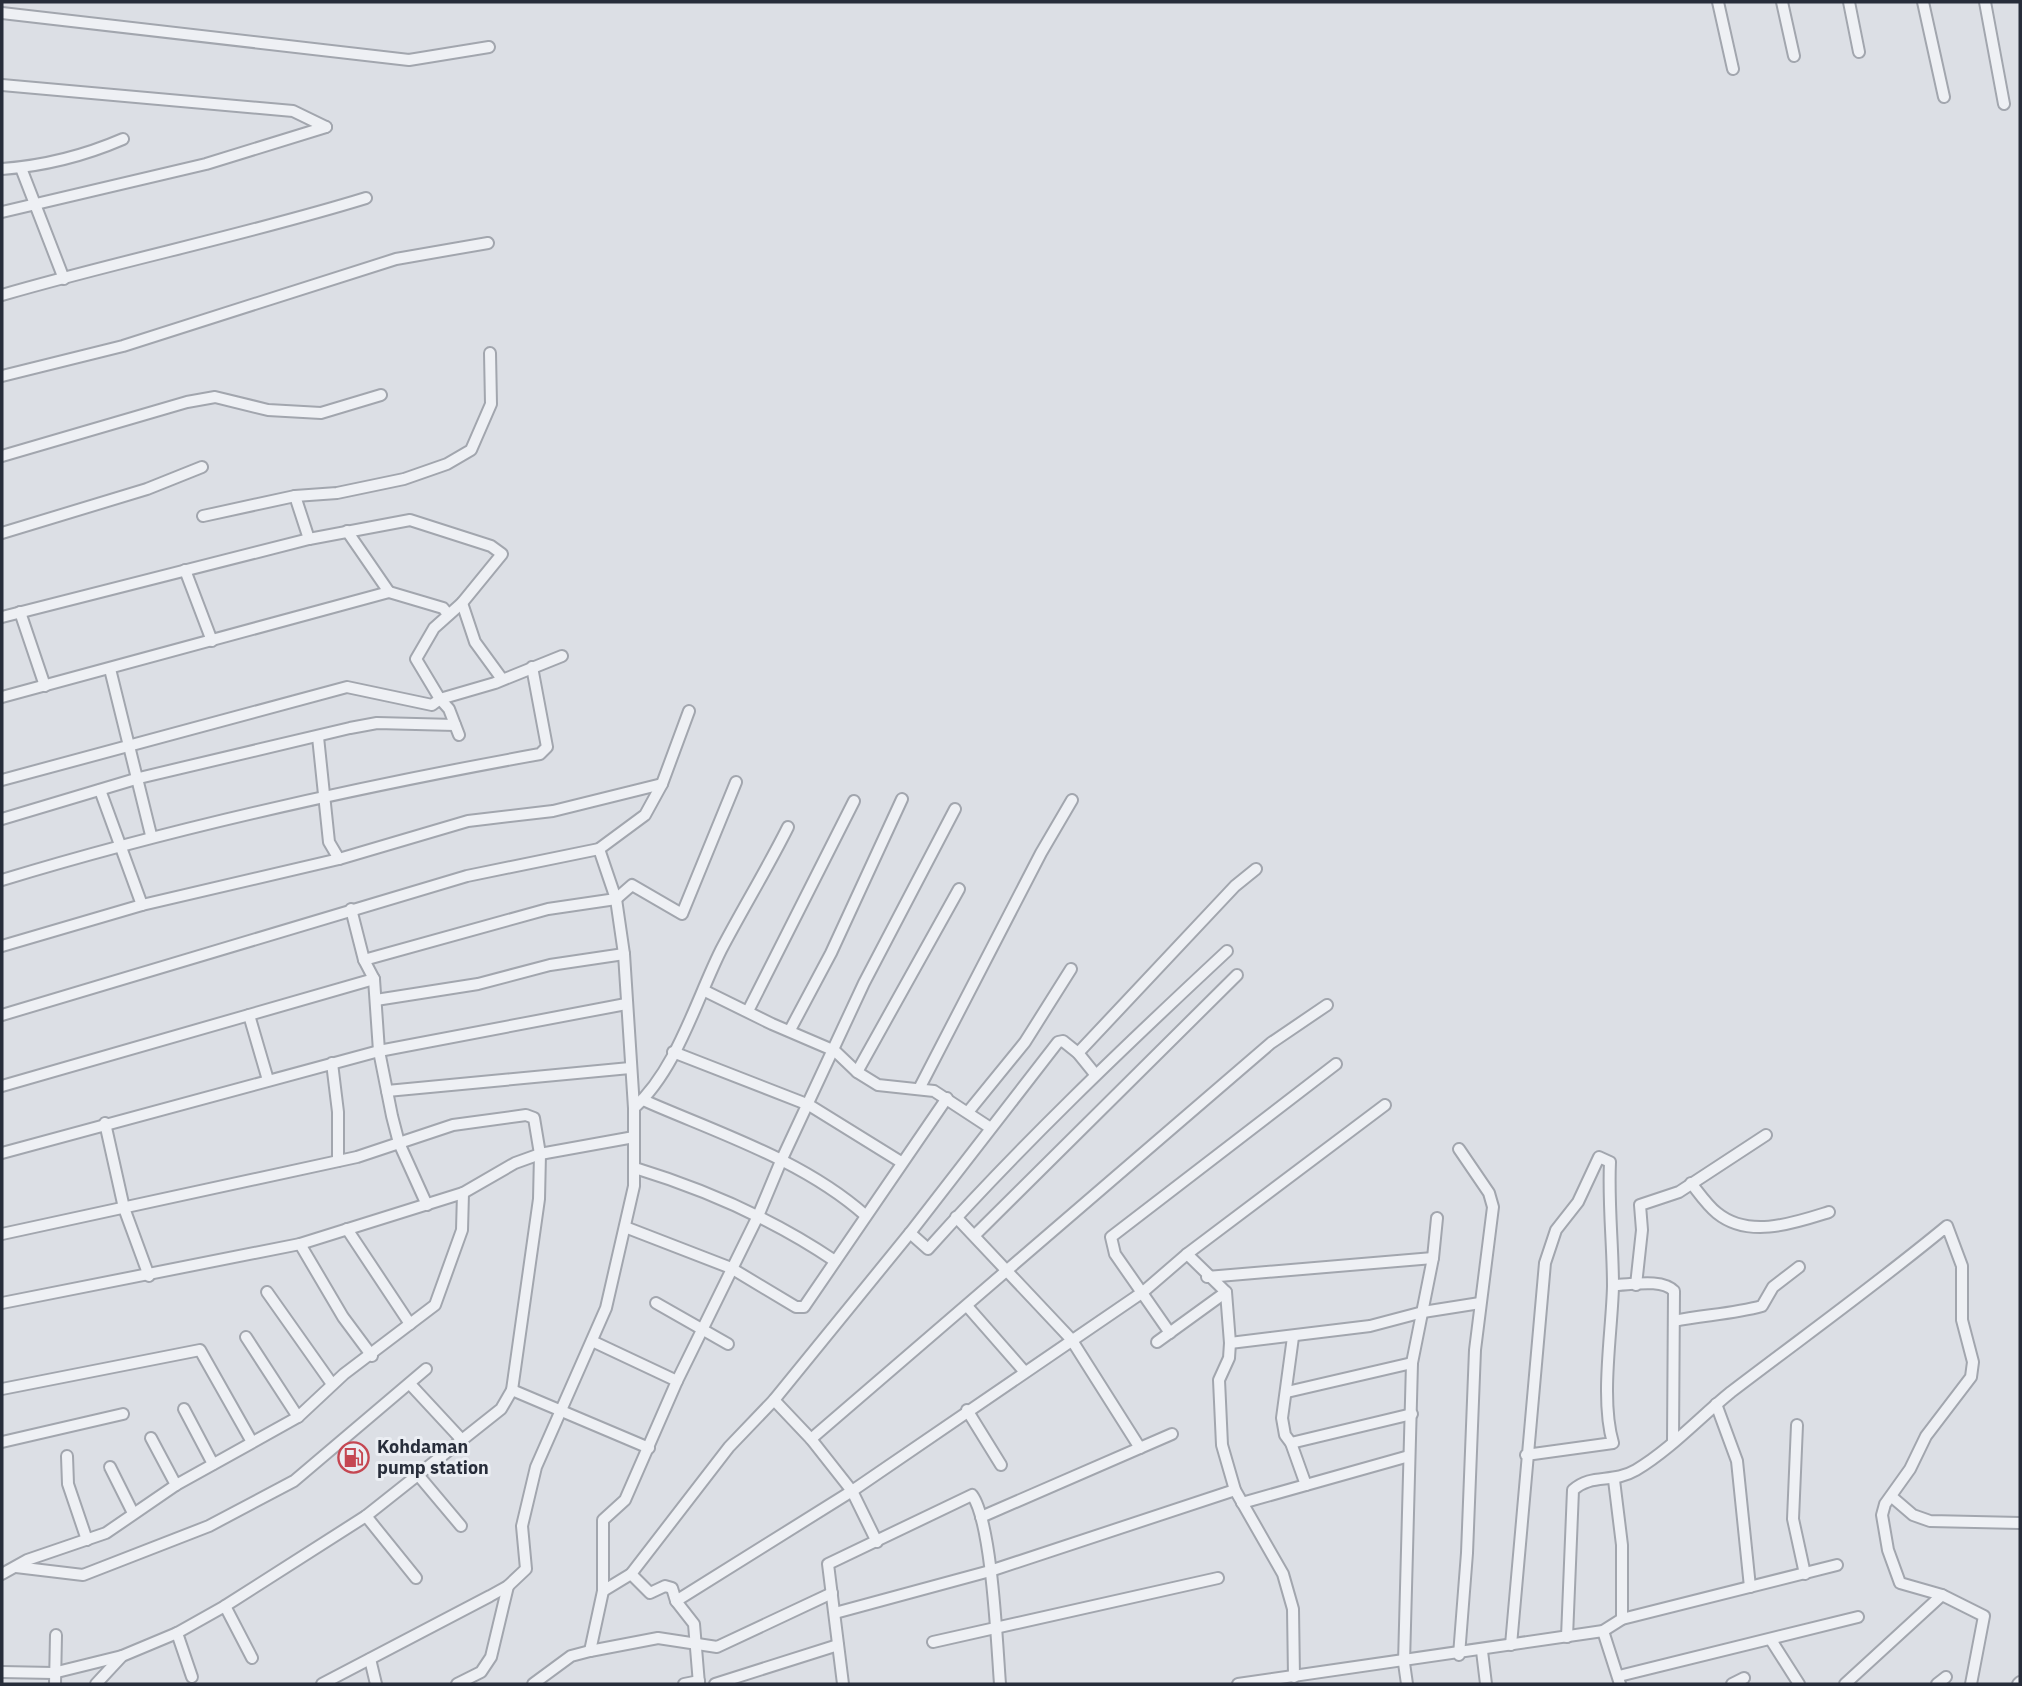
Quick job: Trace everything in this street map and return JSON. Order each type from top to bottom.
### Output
[{"type":"street","points":[[1718,2],[1733,69]]},
{"type":"street","points":[[1782,2],[1794,56]]},
{"type":"street","points":[[1849,2],[1859,52]]},
{"type":"street","points":[[1923,2],[1944,97]]},
{"type":"street","points":[[1985,2],[2004,104]]},
{"type":"street","points":[[2,13],[409,60],[489,47]]},
{"type":"street","points":[[2,85],[293,111],[326,127],[206,164],[2,212]]},
{"type":"street","points":[[2,169],[21,168],[102,148],[123,139]]},
{"type":"street","points":[[21,168],[65,279]]},
{"type":"street","points":[[2,295],[366,198]]},
{"type":"street","points":[[2,376],[123,346],[396,260],[488,243]]},
{"type":"street","points":[[203,516],[295,496],[337,494],[404,480],[447,464],[471,450],[491,404],[490,353]]},
{"type":"street","points":[[2,456],[187,402],[215,397],[296,414],[321,414],[381,396]]},
{"type":"street","points":[[2,533],[147,489],[202,467]]},
{"type":"street","points":[[295,496],[309,539]]},
{"type":"street","points":[[2,617],[309,539],[410,520],[491,546],[502,554],[500,560],[462,603],[433,628],[416,659],[457,730],[377,723],[139,778],[2,819]]},
{"type":"street","points":[[347,531],[389,592]]},
{"type":"street","points":[[185,570],[212,640]]},
{"type":"street","points":[[2,698],[389,592],[443,608],[449,614]]},
{"type":"street","points":[[462,603],[469,630],[502,680]]},
{"type":"street","points":[[20,612],[45,686]]},
{"type":"street","points":[[2,780],[347,687],[432,705],[440,699],[502,680],[562,656]]},
{"type":"street","points":[[2,880],[151,835],[324,796],[540,754],[547,747],[532,667]]},
{"type":"street","points":[[110,669],[131,745],[151,835]]},
{"type":"street","points":[[2,1016],[467,876],[599,849],[645,816],[662,784],[689,711]]},
{"type":"street","points":[[318,737],[330,842],[339,859]]},
{"type":"street","points":[[363,960],[548,909],[616,899],[632,885],[682,914],[736,782]]},
{"type":"street","points":[[2,946],[142,905],[339,859],[468,821],[554,811],[662,784]]},
{"type":"street","points":[[100,790],[142,905]]},
{"type":"street","points":[[790,1030],[831,953],[902,799]]},
{"type":"street","points":[[920,1087],[1035,864],[1072,800]]},
{"type":"street","points":[[748,1011],[854,801]]},
{"type":"street","points":[[590,1651],[603,1591],[603,1520],[625,1500],[677,1381],[758,1216],[780,1161],[835,1051],[864,983],[955,809]]},
{"type":"street","points":[[634,1108],[643,1100],[673,1052],[705,991],[720,952],[788,827]]},
{"type":"street","points":[[322,1684],[508,1586],[526,1569],[522,1526],[536,1468],[558,1412],[606,1308],[625,1227],[635,1168],[624,954],[616,899],[599,849]]},
{"type":"street","points":[[1078,1053],[1236,886],[1256,869]]},
{"type":"street","points":[[857,1072],[958,889]]},
{"type":"street","points":[[351,909],[363,960],[374,979],[379,1051],[400,1143],[427,1205]]},
{"type":"street","points":[[910,1233],[928,1249],[1095,1074],[1227,951]]},
{"type":"street","points":[[376,1000],[478,984],[550,965],[624,954]]},
{"type":"street","points":[[968,1112],[1025,1042],[1071,969]]},
{"type":"street","points":[[975,1235],[1237,975]]},
{"type":"street","points":[[2,1086],[374,979]]},
{"type":"street","points":[[705,991],[835,1051],[857,1072],[878,1085],[920,1087],[947,1098],[989,1127]]},
{"type":"street","points":[[2,1153],[379,1051],[626,1004]]},
{"type":"street","points":[[811,1439],[1271,1043],[1327,1005]]},
{"type":"street","points":[[250,1015],[268,1080]]},
{"type":"street","points":[[603,1591],[631,1574],[729,1447],[774,1400],[910,1233],[989,1127],[1058,1042],[1063,1041],[1078,1053],[1095,1074]]},
{"type":"street","points":[[673,1052],[809,1105],[901,1162]]},
{"type":"street","points":[[332,1063],[338,1112],[338,1161]]},
{"type":"street","points":[[1170,1332],[1115,1254],[1111,1237],[1336,1065]]},
{"type":"street","points":[[387,1091],[630,1068]]},
{"type":"street","points":[[625,1227],[731,1268],[796,1307],[804,1307],[947,1098]]},
{"type":"street","points":[[643,1100],[780,1161],[838,1191],[865,1215]]},
{"type":"street","points":[[676,1601],[852,1491],[1143,1292],[1187,1254],[1385,1105]]},
{"type":"street","points":[[2,1234],[338,1161],[453,1125],[526,1115],[534,1118],[540,1154],[539,1199],[512,1390],[501,1409],[366,1516],[225,1606],[177,1633],[54,1679],[2,1672]]},
{"type":"street","points":[[105,1123],[124,1208],[149,1276]]},
{"type":"street","points":[[1636,1285],[1642,1230],[1640,1205],[1679,1192],[1766,1135]]},
{"type":"street","points":[[2,1303],[300,1244],[463,1193],[515,1163],[540,1154],[634,1137]]},
{"type":"street","points":[[1459,1149],[1489,1193],[1493,1207],[1480,1303],[1459,1655]]},
{"type":"street","points":[[1511,1645],[1526,1455],[1545,1263],[1556,1230],[1578,1202],[1599,1157],[1610,1162],[1608,1227],[1613,1285],[1608,1384],[1612,1443],[1526,1455]]},
{"type":"street","points":[[635,1168],[695,1186],[793,1232],[835,1261]]},
{"type":"street","points":[[1691,1183],[1718,1214],[1741,1224],[1772,1227],[1829,1212]]},
{"type":"street","points":[[2,1574],[27,1560],[106,1533],[176,1485],[298,1417],[332,1384],[372,1356],[435,1305],[462,1230],[463,1193]]},
{"type":"street","points":[[956,1217],[1071,1339],[1140,1448]]},
{"type":"street","points":[[1407,1684],[1404,1663],[1412,1363],[1433,1258],[1437,1218]]},
{"type":"street","points":[[1567,1637],[1573,1490],[1585,1480],[1614,1480],[1637,1470],[1716,1404],[1845,1304],[1886,1277],[1947,1226],[1962,1266],[1962,1320],[1973,1362],[1971,1377],[1926,1436],[1882,1515],[1895,1575],[1900,1583],[1942,1595],[1984,1616],[1971,1684]]},
{"type":"street","points":[[347,1229],[410,1324]]},
{"type":"street","points":[[300,1244],[343,1317],[372,1356]]},
{"type":"street","points":[[1187,1254],[1207,1277],[1226,1292],[1230,1343],[1229,1359],[1219,1380],[1222,1445],[1235,1490],[1283,1574],[1293,1609],[1294,1677]]},
{"type":"street","points":[[1207,1277],[1433,1258]]},
{"type":"street","points":[[1674,1321],[1722,1311],[1738,1313],[1762,1306],[1773,1287],[1799,1267]]},
{"type":"street","points":[[1613,1285],[1669,1286],[1674,1291],[1673,1442]]},
{"type":"street","points":[[267,1292],[332,1384]]},
{"type":"street","points":[[1157,1342],[1226,1292]]},
{"type":"street","points":[[656,1303],[728,1343]]},
{"type":"street","points":[[1230,1343],[1370,1326],[1423,1312],[1480,1303]]},
{"type":"street","points":[[967,1306],[1024,1371]]},
{"type":"street","points":[[246,1337],[298,1417]]},
{"type":"street","points":[[1293,1337],[1282,1418],[1285,1435],[1292,1443],[1306,1485]]},
{"type":"street","points":[[592,1341],[677,1381]]},
{"type":"street","points":[[2,1389],[200,1350],[252,1442]]},
{"type":"street","points":[[1287,1392],[1412,1363]]},
{"type":"street","points":[[16,1567],[83,1575],[209,1525],[294,1481],[426,1369]]},
{"type":"street","points":[[410,1384],[462,1440]]},
{"type":"street","points":[[512,1390],[558,1412],[649,1448]]},
{"type":"street","points":[[774,1400],[811,1439],[852,1491],[877,1542]]},
{"type":"street","points":[[1716,1404],[1737,1461],[1751,1587]]},
{"type":"street","points":[[184,1409],[213,1464]]},
{"type":"street","points":[[967,1410],[1001,1465]]},
{"type":"street","points":[[2,1442],[123,1414]]},
{"type":"street","points":[[1292,1443],[1412,1414]]},
{"type":"street","points":[[1797,1425],[1793,1519],[1805,1574]]},
{"type":"street","points":[[981,1517],[1172,1434]]},
{"type":"street","points":[[151,1438],[176,1485]]},
{"type":"street","points":[[67,1456],[68,1484],[87,1539]]},
{"type":"street","points":[[1242,1503],[1409,1457]]},
{"type":"street","points":[[110,1467],[133,1513]]},
{"type":"street","points":[[419,1476],[461,1526]]},
{"type":"street","points":[[1614,1480],[1622,1545],[1622,1619]]},
{"type":"street","points":[[835,1613],[990,1571],[1235,1490]]},
{"type":"street","points":[[843,1684],[828,1564],[972,1495],[981,1517],[990,1571],[1000,1684]]},
{"type":"street","points":[[1892,1497],[1913,1515],[1930,1521],[2020,1522]]},
{"type":"street","points":[[366,1516],[416,1578]]},
{"type":"street","points":[[1238,1684],[1294,1677],[1331,1679],[1404,1663],[1603,1632],[1622,1619],[1837,1566]]},
{"type":"street","points":[[631,1574],[650,1593],[665,1586],[672,1588],[676,1601],[694,1624],[699,1683],[684,1684]]},
{"type":"street","points":[[933,1642],[1217,1578]]},
{"type":"street","points":[[457,1684],[481,1672],[491,1657],[508,1586]]},
{"type":"street","points":[[533,1684],[545,1672],[571,1656],[590,1651],[658,1638],[717,1647],[832,1592]]},
{"type":"street","points":[[1844,1684],[1942,1595]]},
{"type":"street","points":[[225,1606],[252,1658]]},
{"type":"street","points":[[1603,1632],[1620,1680],[1858,1616]]},
{"type":"street","points":[[177,1633],[192,1677]]},
{"type":"street","points":[[54,1679],[56,1635]]},
{"type":"street","points":[[1772,1640],[1799,1684]]},
{"type":"street","points":[[715,1684],[838,1646]]},
{"type":"street","points":[[1482,1651],[1486,1684]]},
{"type":"street","points":[[96,1684],[121,1656]]},
{"type":"street","points":[[370,1659],[376,1684]]},
{"type":"street","points":[[545,1672],[548,1684]]},
{"type":"street","points":[[1937,1684],[1947,1677]]},
{"type":"street","points":[[1731,1684],[1744,1678]]},
{"type":"place","name":"Kohdaman pump station","points":[[354,1457]]}]
